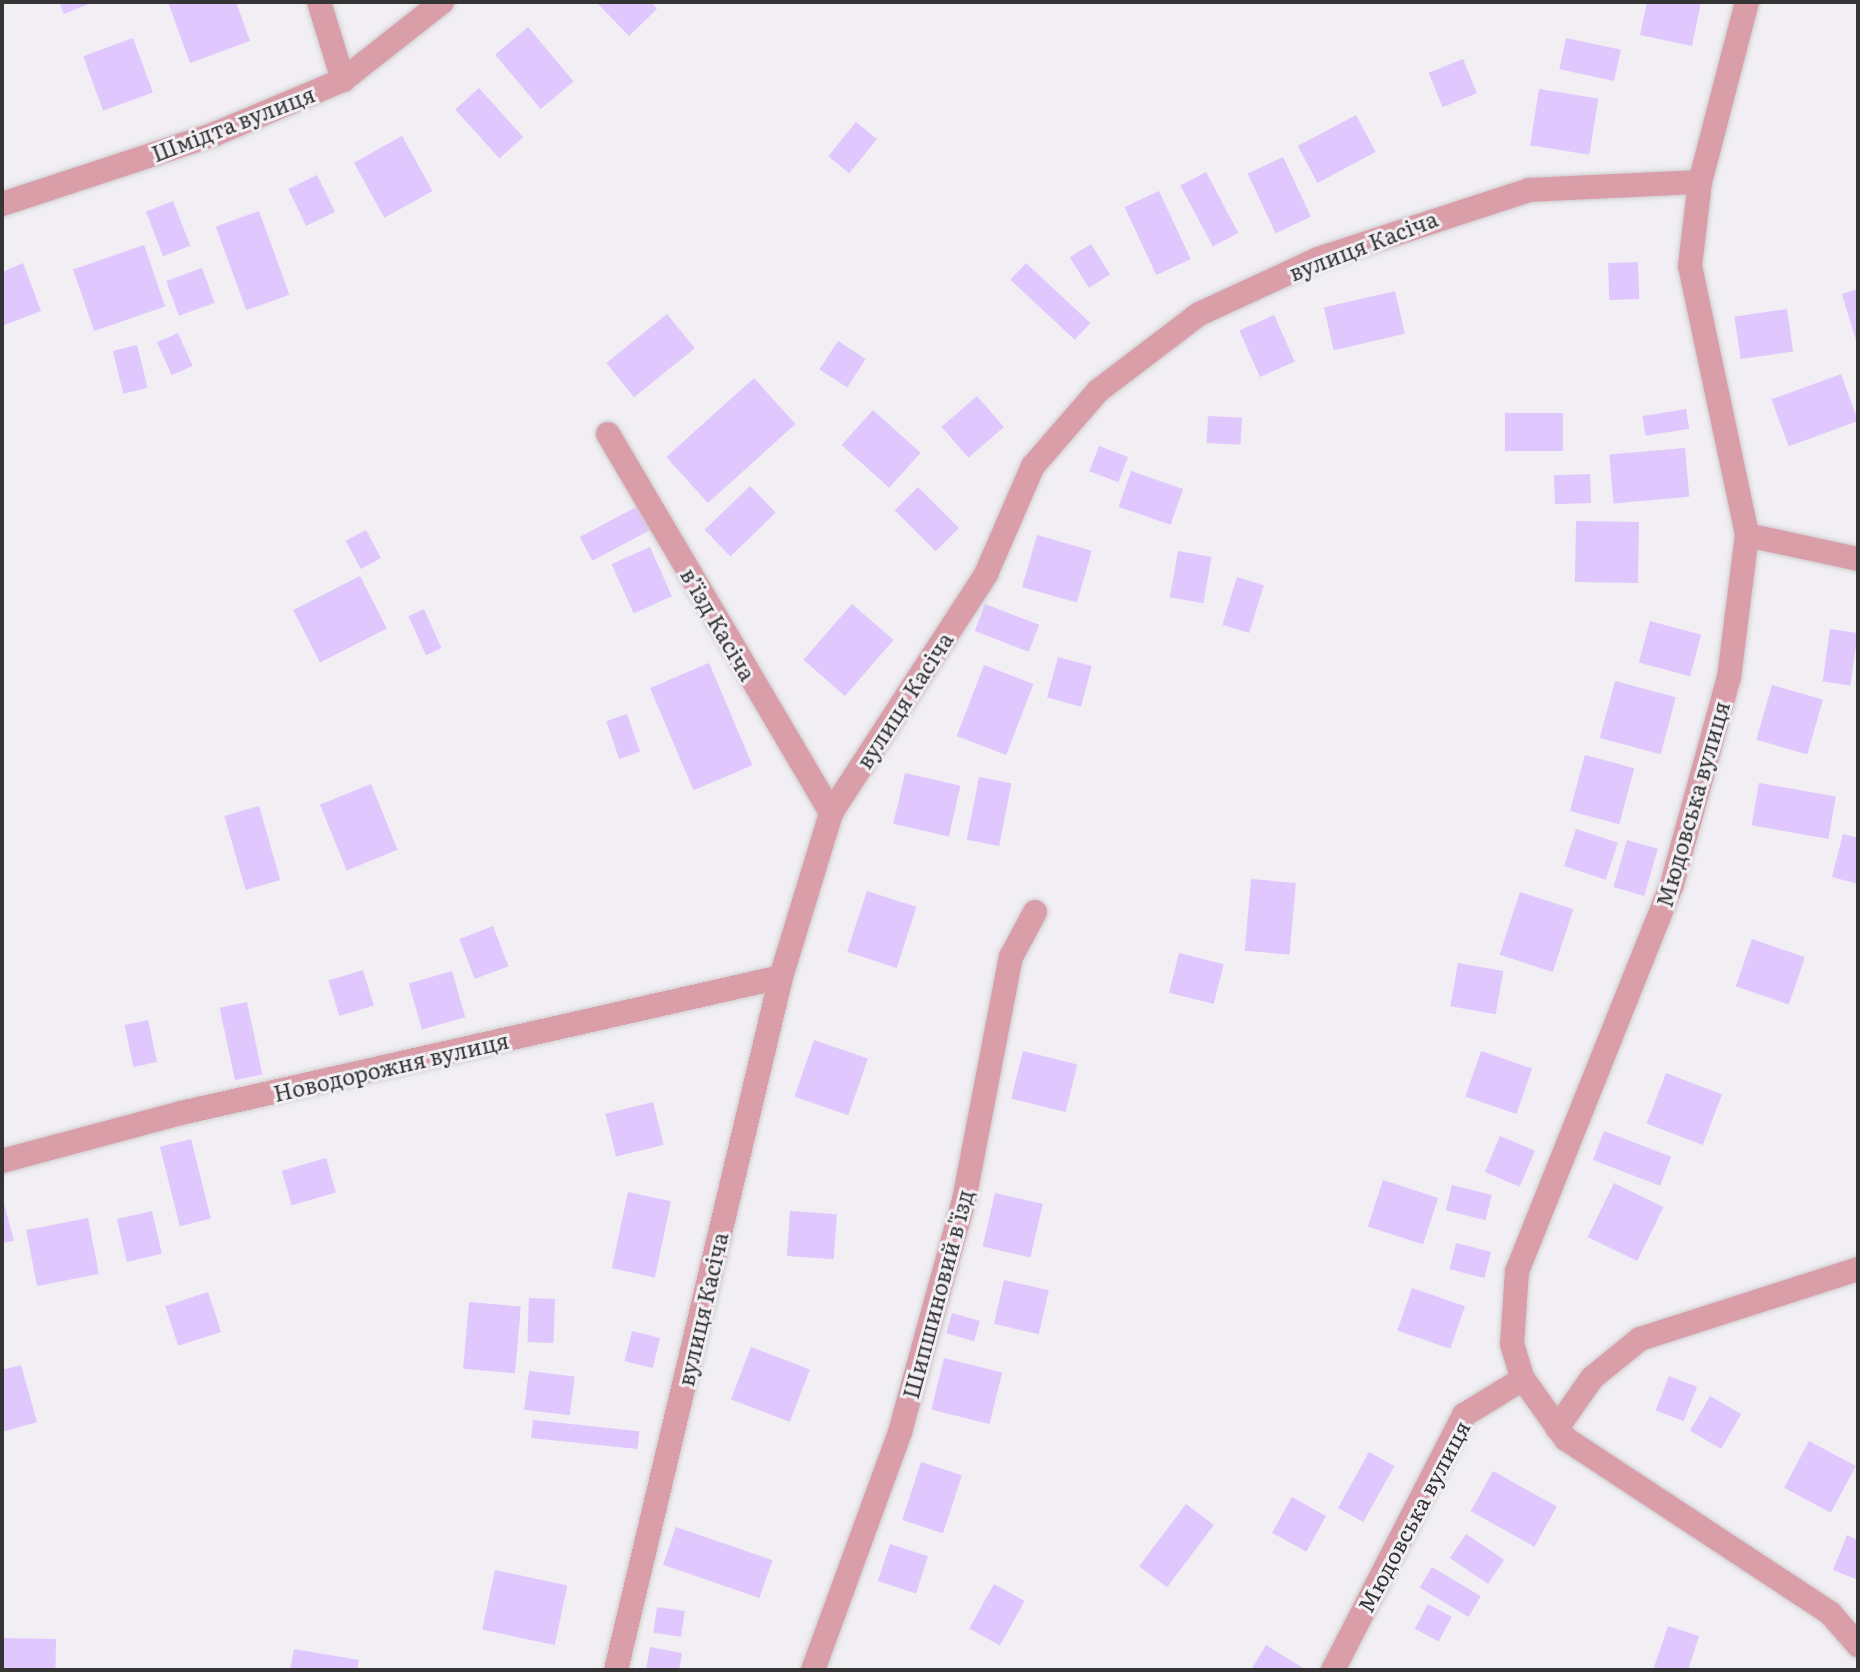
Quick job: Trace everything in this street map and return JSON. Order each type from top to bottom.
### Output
[{"type":"street","points":[[319,2],[343,80]]},
{"type":"street","name":"Шмідта вулиця","points":[[2,204],[215,134],[343,80],[442,2]]},
{"type":"street","name":"Мюдовська вулиця","points":[[1333,1670],[1464,1415],[1523,1379],[1510,1307],[1517,1271],[1672,884],[1729,677],[1747,535],[1690,266],[1700,182],[1747,2]]},
{"type":"street","name":"вулиця Касіча","points":[[616,1670],[781,977],[831,813],[986,574],[1033,466],[1098,391],[1199,314],[1419,220],[1529,190],[1700,182]]},
{"type":"street","name":"в’їзд Касіча","points":[[608,434],[831,813]]},
{"type":"street","points":[[1747,535],[1858,559]]},
{"type":"street","name":"Шипшиновий в'їзд","points":[[813,1670],[900,1432],[964,1200],[1011,957],[1035,912]]},
{"type":"street","name":"Новодорожня вулиця","points":[[2,1161],[181,1113],[781,977]]},
{"type":"street","points":[[1557,1428],[1592,1378],[1640,1339],[1858,1269]]},
{"type":"street","points":[[1523,1379],[1557,1428],[1830,1613],[1858,1645]]},
{"type":"building","points":[[59,2],[93,2],[64,14]]},
{"type":"building","points":[[168,2],[236,2],[250,41],[190,63]]},
{"type":"building","points":[[596,2],[651,2],[657,9],[629,36]]},
{"type":"building","points":[[1647,2],[1701,2],[1692,46],[1640,35]]},
{"type":"building","points":[[528,27],[574,81],[541,109],[495,55]]},
{"type":"building","points":[[133,38],[153,93],[103,111],[83,56]]},
{"type":"building","points":[[1566,38],[1621,50],[1614,81],[1559,69]]},
{"type":"building","points":[[1463,59],[1477,93],[1443,107],[1429,73]]},
{"type":"building","points":[[479,88],[523,137],[499,158],[455,109]]},
{"type":"building","points":[[1539,89],[1598,98],[1589,155],[1530,145]]},
{"type":"building","points":[[1356,115],[1376,152],[1317,183],[1298,146]]},
{"type":"building","points":[[856,122],[877,139],[849,173],[828,156]]},
{"type":"building","points":[[402,136],[433,191],[384,218],[354,163]]},
{"type":"building","points":[[1283,157],[1311,217],[1276,233],[1248,173]]},
{"type":"building","points":[[1206,172],[1238,233],[1213,247],[1180,186]]},
{"type":"building","points":[[317,175],[335,212],[306,226],[288,189]]},
{"type":"building","points":[[1159,191],[1191,259],[1156,275],[1125,207]]},
{"type":"building","points":[[173,201],[190,246],[163,256],[146,211]]},
{"type":"building","points":[[259,211],[289,295],[246,310],[216,227]]},
{"type":"building","points":[[1091,244],[1110,275],[1089,288],[1070,257]]},
{"type":"building","points":[[144,245],[165,306],[94,331],[73,269]]},
{"type":"building","points":[[1638,262],[1639,299],[1609,300],[1608,263]]},
{"type":"building","points":[[23,263],[41,311],[2,326],[2,272]]},
{"type":"building","points":[[1026,263],[1090,323],[1075,340],[1010,280]]},
{"type":"building","points":[[202,268],[215,303],[179,316],[166,281]]},
{"type":"building","points":[[1858,289],[1858,343],[1857,344],[1842,294]]},
{"type":"building","points":[[1395,291],[1405,334],[1334,350],[1324,307]]},
{"type":"building","points":[[1787,309],[1793,352],[1741,359],[1735,316]]},
{"type":"building","points":[[667,314],[695,348],[634,397],[606,363]]},
{"type":"building","points":[[1274,315],[1295,362],[1260,377],[1239,330]]},
{"type":"building","points":[[178,333],[193,366],[172,375],[157,342]]},
{"type":"building","points":[[838,341],[866,359],[847,387],[819,370]]},
{"type":"building","points":[[137,345],[148,388],[123,394],[113,351]]},
{"type":"building","points":[[1841,374],[1858,421],[1789,446],[1771,399]]},
{"type":"building","points":[[754,378],[795,424],[708,503],[666,457]]},
{"type":"building","points":[[977,396],[1004,427],[968,458],[942,427]]},
{"type":"building","points":[[1686,409],[1689,429],[1646,436],[1643,416]]},
{"type":"building","points":[[873,410],[921,453],[889,488],[842,445]]},
{"type":"building","points":[[1505,413],[1563,413],[1563,451],[1505,451]]},
{"type":"building","points":[[1208,416],[1242,418],[1241,445],[1207,443]]},
{"type":"building","points":[[1099,446],[1128,457],[1118,482],[1089,471]]},
{"type":"building","points":[[1685,448],[1689,497],[1614,503],[1609,455]]},
{"type":"building","points":[[1131,471],[1183,489],[1171,525],[1119,507]]},
{"type":"building","points":[[1590,474],[1591,503],[1555,504],[1554,475]]},
{"type":"building","points":[[750,486],[776,513],[730,556],[705,530]]},
{"type":"building","points":[[918,487],[959,528],[936,551],[895,510]]},
{"type":"building","points":[[638,506],[651,530],[592,561],[580,537]]},
{"type":"building","points":[[1576,521],[1639,522],[1638,583],[1575,582]]},
{"type":"building","points":[[366,530],[381,558],[361,569],[346,541]]},
{"type":"building","points":[[1037,535],[1092,551],[1077,603],[1022,587]]},
{"type":"building","points":[[650,547],[672,596],[634,613],[612,564]]},
{"type":"building","points":[[1178,551],[1211,557],[1203,603],[1170,597]]},
{"type":"building","points":[[360,576],[387,629],[320,663],[293,610]]},
{"type":"building","points":[[1237,577],[1264,585],[1249,633],[1222,625]]},
{"type":"building","points":[[852,604],[894,640],[845,696],[803,660]]},
{"type":"building","points":[[985,604],[1039,625],[1029,652],[975,631]]},
{"type":"building","points":[[424,609],[441,648],[426,655],[408,616]]},
{"type":"building","points":[[1650,621],[1701,635],[1690,676],[1639,663]]},
{"type":"building","points":[[1830,629],[1858,633],[1850,685],[1823,681]]},
{"type":"building","points":[[1058,657],[1092,666],[1081,707],[1047,698]]},
{"type":"building","points":[[709,663],[752,765],[693,790],[650,688]]},
{"type":"building","points":[[984,665],[1033,684],[1006,755],[957,736]]},
{"type":"building","points":[[1615,681],[1676,697],[1661,754],[1600,738]]},
{"type":"building","points":[[1772,685],[1823,700],[1807,754],[1756,740]]},
{"type":"building","points":[[627,714],[640,752],[619,759],[606,721]]},
{"type":"building","points":[[1585,755],[1634,768],[1619,824],[1570,811]]},
{"type":"building","points":[[905,773],[961,786],[949,836],[893,824]]},
{"type":"building","points":[[979,777],[1011,783],[999,846],[967,840]]},
{"type":"building","points":[[1759,783],[1836,797],[1828,839],[1752,825]]},
{"type":"building","points":[[371,784],[398,850],[347,870],[320,805]]},
{"type":"building","points":[[259,806],[280,880],[246,890],[224,816]]},
{"type":"building","points":[[1576,829],[1618,843],[1606,880],[1564,866]]},
{"type":"building","points":[[1843,834],[1858,838],[1858,884],[1832,877]]},
{"type":"building","points":[[1627,840],[1658,849],[1644,896],[1613,887]]},
{"type":"building","points":[[1251,879],[1296,883],[1290,955],[1245,951]]},
{"type":"building","points":[[867,891],[916,907],[897,968],[847,952]]},
{"type":"building","points":[[1520,892],[1573,909],[1553,972],[1500,955]]},
{"type":"building","points":[[493,926],[508,966],[475,979],[459,939]]},
{"type":"building","points":[[1752,939],[1805,957],[1789,1005],[1736,986]]},
{"type":"building","points":[[1179,953],[1224,964],[1214,1004],[1169,993]]},
{"type":"building","points":[[1458,963],[1503,971],[1496,1014],[1450,1006]]},
{"type":"building","points":[[363,970],[374,1005],[339,1016],[329,981]]},
{"type":"building","points":[[452,971],[465,1017],[422,1030],[409,983]]},
{"type":"building","points":[[247,1002],[262,1074],[235,1080],[220,1008]]},
{"type":"building","points":[[148,1020],[157,1062],[133,1067],[125,1025]]},
{"type":"building","points":[[814,1040],[868,1059],[848,1115],[794,1097]]},
{"type":"building","points":[[1023,1051],[1077,1065],[1065,1112],[1011,1099]]},
{"type":"building","points":[[1481,1051],[1532,1069],[1516,1114],[1465,1096]]},
{"type":"building","points":[[1666,1073],[1722,1095],[1703,1145],[1647,1123]]},
{"type":"building","points":[[653,1102],[664,1145],[616,1157],[605,1114]]},
{"type":"building","points":[[1604,1131],[1671,1157],[1660,1186],[1593,1160]]},
{"type":"building","points":[[1500,1136],[1535,1151],[1520,1187],[1485,1172]]},
{"type":"building","points":[[191,1139],[211,1219],[180,1226],[160,1147]]},
{"type":"building","points":[[326,1158],[336,1193],[292,1205],[282,1171]]},
{"type":"building","points":[[1383,1180],[1438,1198],[1423,1245],[1368,1227]]},
{"type":"building","points":[[1614,1183],[1663,1207],[1637,1261],[1588,1237]]},
{"type":"building","points":[[1452,1185],[1492,1195],[1485,1220],[1446,1210]]},
{"type":"building","points":[[628,1192],[671,1201],[655,1277],[612,1268]]},
{"type":"building","points":[[995,1193],[1043,1204],[1030,1258],[983,1247]]},
{"type":"building","points":[[2,1196],[14,1241],[2,1243]]},
{"type":"building","points":[[152,1211],[162,1254],[127,1262],[117,1219]]},
{"type":"building","points":[[790,1211],[837,1214],[834,1259],[787,1256]]},
{"type":"building","points":[[88,1218],[99,1274],[37,1286],[26,1230]]},
{"type":"building","points":[[1456,1243],[1491,1252],[1484,1278],[1449,1269]]},
{"type":"building","points":[[1004,1280],[1049,1290],[1039,1334],[994,1324]]},
{"type":"building","points":[[1412,1288],[1465,1306],[1450,1349],[1397,1331]]},
{"type":"building","points":[[208,1292],[221,1332],[178,1346],[165,1306]]},
{"type":"building","points":[[529,1298],[555,1299],[553,1343],[527,1342]]},
{"type":"building","points":[[469,1302],[521,1307],[515,1373],[463,1369]]},
{"type":"building","points":[[952,1313],[980,1321],[974,1341],[946,1333]]},
{"type":"building","points":[[632,1331],[660,1338],[653,1368],[625,1361]]},
{"type":"building","points":[[751,1347],[810,1370],[790,1422],[731,1399]]},
{"type":"building","points":[[944,1358],[1002,1373],[989,1424],[931,1409]]},
{"type":"building","points":[[21,1365],[37,1422],[2,1432],[2,1370]]},
{"type":"building","points":[[529,1371],[575,1377],[570,1415],[524,1410]]},
{"type":"building","points":[[1669,1376],[1697,1387],[1684,1421],[1656,1411]]},
{"type":"building","points":[[1710,1396],[1741,1414],[1721,1449],[1690,1431]]},
{"type":"building","points":[[533,1420],[639,1431],[638,1449],[531,1438]]},
{"type":"building","points":[[1809,1441],[1856,1466],[1831,1513],[1784,1488]]},
{"type":"building","points":[[1369,1452],[1394,1466],[1363,1522],[1338,1508]]},
{"type":"building","points":[[921,1462],[962,1475],[943,1533],[902,1520]]},
{"type":"building","points":[[1493,1471],[1557,1506],[1535,1547],[1471,1511]]},
{"type":"building","points":[[1292,1497],[1326,1516],[1306,1552],[1272,1533]]},
{"type":"building","points":[[1186,1504],[1214,1525],[1167,1587],[1139,1566]]},
{"type":"building","points":[[676,1527],[772,1560],[759,1598],[663,1565]]},
{"type":"building","points":[[1466,1534],[1504,1560],[1488,1584],[1450,1558]]},
{"type":"building","points":[[1847,1535],[1858,1540],[1858,1580],[1833,1570]]},
{"type":"building","points":[[890,1544],[928,1556],[916,1593],[878,1581]]},
{"type":"building","points":[[1432,1567],[1481,1596],[1468,1617],[1420,1588]]},
{"type":"building","points":[[495,1570],[567,1585],[555,1645],[482,1630]]},
{"type":"building","points":[[994,1584],[1025,1601],[1000,1646],[969,1629]]},
{"type":"building","points":[[1428,1604],[1452,1617],[1439,1641],[1415,1629]]},
{"type":"building","points":[[657,1607],[685,1611],[681,1637],[653,1633]]},
{"type":"building","points":[[1668,1626],[1699,1636],[1688,1670],[1653,1670]]},
{"type":"building","points":[[2,1638],[56,1639],[55,1670],[2,1670]]},
{"type":"building","points":[[1266,1645],[1306,1670],[1251,1670]]},
{"type":"building","points":[[650,1647],[682,1653],[679,1670],[646,1670]]},
{"type":"building","points":[[294,1649],[359,1660],[357,1670],[290,1670]]}]
